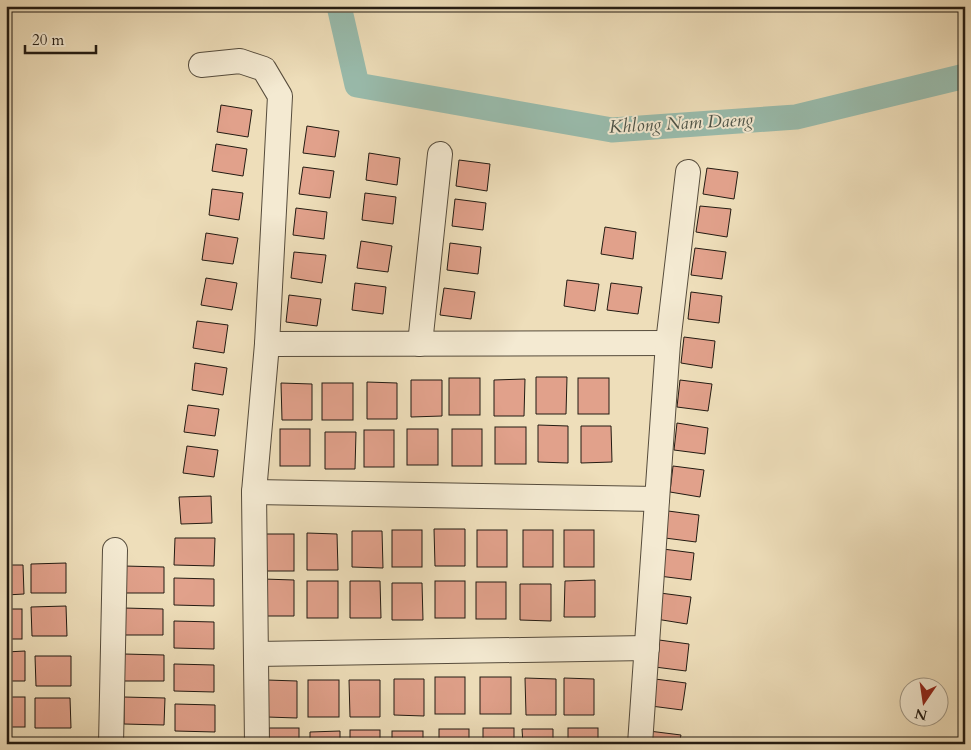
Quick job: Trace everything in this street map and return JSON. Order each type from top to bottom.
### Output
[{"type":"street","points":[[201,66],[240,61],[264,69],[280,96],[267,344],[254,492],[257,744]]},
{"type":"street","points":[[420,344],[440,154]]},
{"type":"street","points":[[640,744],[668,343],[688,172]]},
{"type":"street","points":[[267,344],[668,343]]},
{"type":"street","points":[[254,492],[657,498]]},
{"type":"street","points":[[111,744],[114,550]]},
{"type":"street","points":[[256,654],[647,648]]},
{"type":"building","points":[[221,105],[252,110],[248,137],[217,132]]},
{"type":"building","points":[[307,126],[339,131],[335,157],[303,153]]},
{"type":"building","points":[[216,144],[247,149],[243,176],[212,171]]},
{"type":"building","points":[[369,153],[400,158],[397,185],[366,180]]},
{"type":"building","points":[[459,160],[490,164],[487,191],[456,186]]},
{"type":"building","points":[[303,167],[334,171],[330,198],[299,194]]},
{"type":"building","points":[[707,168],[738,172],[734,199],[703,194]]},
{"type":"building","points":[[212,189],[243,193],[239,220],[209,215]]},
{"type":"building","points":[[365,193],[396,197],[393,224],[362,220]]},
{"type":"building","points":[[455,199],[486,203],[483,230],[452,226]]},
{"type":"building","points":[[700,206],[731,209],[727,237],[696,232]]},
{"type":"building","points":[[296,208],[327,212],[324,239],[293,235]]},
{"type":"building","points":[[605,227],[636,232],[633,259],[601,254]]},
{"type":"building","points":[[206,233],[238,238],[233,264],[202,260]]},
{"type":"building","points":[[361,241],[392,246],[388,272],[357,268]]},
{"type":"building","points":[[450,243],[481,247],[478,274],[447,270]]},
{"type":"building","points":[[695,248],[726,252],[722,279],[691,275]]},
{"type":"building","points":[[294,252],[326,255],[322,283],[291,278]]},
{"type":"building","points":[[206,278],[237,283],[232,310],[201,305]]},
{"type":"building","points":[[567,280],[599,284],[595,311],[564,306]]},
{"type":"building","points":[[355,283],[386,287],[383,314],[352,310]]},
{"type":"building","points":[[611,283],[642,287],[638,314],[607,310]]},
{"type":"building","points":[[444,288],[475,292],[471,319],[440,315]]},
{"type":"building","points":[[691,292],[722,296],[719,323],[688,319]]},
{"type":"building","points":[[289,295],[321,299],[317,326],[286,322]]},
{"type":"building","points":[[197,321],[228,325],[224,353],[193,348]]},
{"type":"building","points":[[684,337],[715,341],[712,368],[681,363]]},
{"type":"building","points":[[195,363],[227,368],[223,395],[192,390]]},
{"type":"building","points":[[536,377],[567,377],[566,414],[536,414]]},
{"type":"building","points":[[449,378],[480,378],[480,415],[449,415]]},
{"type":"building","points":[[578,378],[609,378],[609,414],[578,414]]},
{"type":"building","points":[[525,379],[524,416],[494,416],[494,380]]},
{"type":"building","points":[[411,380],[442,380],[442,416],[411,417]]},
{"type":"building","points":[[680,380],[712,384],[708,411],[677,407]]},
{"type":"building","points":[[367,382],[397,383],[397,419],[367,419]]},
{"type":"building","points":[[281,383],[312,384],[312,420],[282,420]]},
{"type":"building","points":[[322,383],[353,383],[353,420],[322,420]]},
{"type":"building","points":[[188,405],[219,409],[215,436],[184,432]]},
{"type":"building","points":[[677,423],[708,428],[705,454],[674,450]]},
{"type":"building","points":[[538,425],[568,426],[568,463],[538,462]]},
{"type":"building","points":[[581,426],[611,426],[612,462],[581,463]]},
{"type":"building","points":[[495,427],[526,427],[526,464],[495,464]]},
{"type":"building","points":[[280,429],[310,429],[310,466],[280,466]]},
{"type":"building","points":[[407,429],[438,429],[438,465],[407,465]]},
{"type":"building","points":[[452,429],[482,429],[482,466],[452,466]]},
{"type":"building","points":[[364,430],[394,430],[394,467],[364,467]]},
{"type":"building","points":[[325,432],[356,432],[355,469],[325,469]]},
{"type":"building","points":[[187,446],[218,450],[214,477],[183,473]]},
{"type":"building","points":[[673,466],[704,470],[700,497],[670,492]]},
{"type":"building","points":[[211,496],[212,523],[181,524],[179,497]]},
{"type":"building","points":[[668,511],[699,515],[696,542],[665,538]]},
{"type":"building","points":[[434,529],[465,529],[465,566],[435,566]]},
{"type":"building","points":[[392,530],[422,530],[422,567],[392,567]]},
{"type":"building","points":[[477,530],[507,530],[507,567],[477,567]]},
{"type":"building","points":[[523,530],[553,530],[553,567],[523,567]]},
{"type":"building","points":[[564,530],[594,530],[594,567],[564,567]]},
{"type":"building","points":[[352,531],[382,531],[383,568],[352,567]]},
{"type":"building","points":[[307,533],[337,534],[338,570],[307,570]]},
{"type":"building","points":[[264,534],[294,534],[294,571],[264,571]]},
{"type":"building","points":[[175,538],[215,538],[214,566],[174,565]]},
{"type":"building","points":[[663,549],[694,553],[691,580],[659,576]]},
{"type":"building","points":[[66,563],[66,593],[31,593],[31,564]]},
{"type":"building","points":[[6,565],[23,565],[24,594],[6,595]]},
{"type":"building","points":[[124,566],[164,567],[164,593],[124,593]]},
{"type":"building","points":[[174,578],[214,579],[214,606],[174,605]]},
{"type":"building","points":[[263,579],[294,580],[294,616],[264,616]]},
{"type":"building","points":[[595,580],[595,617],[564,617],[565,581]]},
{"type":"building","points":[[307,581],[338,581],[338,618],[307,618]]},
{"type":"building","points":[[350,581],[380,581],[381,618],[350,618]]},
{"type":"building","points":[[435,581],[465,581],[465,618],[435,618]]},
{"type":"building","points":[[476,582],[506,582],[506,619],[476,619]]},
{"type":"building","points":[[392,583],[422,583],[423,620],[392,620]]},
{"type":"building","points":[[520,584],[551,584],[551,621],[520,620]]},
{"type":"building","points":[[660,593],[691,597],[687,624],[656,619]]},
{"type":"building","points":[[66,606],[67,636],[32,636],[31,607]]},
{"type":"building","points":[[124,608],[163,609],[163,635],[123,635]]},
{"type":"building","points":[[6,609],[22,609],[22,639],[6,639]]},
{"type":"building","points":[[174,621],[214,622],[214,649],[174,648]]},
{"type":"building","points":[[659,640],[689,644],[686,671],[655,667]]},
{"type":"building","points":[[25,651],[25,681],[6,681],[6,652]]},
{"type":"building","points":[[124,654],[164,655],[164,681],[124,681]]},
{"type":"building","points":[[35,656],[71,656],[71,686],[36,686]]},
{"type":"building","points":[[174,664],[214,665],[214,692],[174,691]]},
{"type":"building","points":[[435,677],[465,677],[465,714],[435,714]]},
{"type":"building","points":[[480,677],[511,677],[511,714],[480,714]]},
{"type":"building","points":[[525,678],[556,679],[556,715],[526,715]]},
{"type":"building","points":[[564,678],[594,679],[594,715],[564,715]]},
{"type":"building","points":[[394,679],[424,679],[424,716],[394,715]]},
{"type":"building","points":[[655,679],[686,683],[682,710],[651,706]]},
{"type":"building","points":[[267,680],[297,681],[297,718],[267,717]]},
{"type":"building","points":[[308,680],[339,680],[339,717],[308,717]]},
{"type":"building","points":[[349,680],[380,680],[380,717],[350,717]]},
{"type":"building","points":[[6,697],[25,697],[25,727],[6,727]]},
{"type":"building","points":[[124,697],[165,698],[164,725],[124,724]]},
{"type":"building","points":[[35,698],[70,698],[71,728],[35,728]]},
{"type":"building","points":[[175,704],[215,705],[215,732],[175,731]]},
{"type":"building","points":[[269,728],[299,728],[299,744],[269,744]]},
{"type":"building","points":[[483,728],[514,728],[514,744],[483,744]]},
{"type":"building","points":[[568,728],[598,728],[598,744],[568,744]]},
{"type":"building","points":[[439,729],[469,729],[469,744],[439,744]]},
{"type":"building","points":[[522,729],[553,729],[553,744],[523,744]]},
{"type":"building","points":[[350,730],[380,730],[380,744],[350,744]]},
{"type":"building","points":[[340,731],[340,744],[310,744],[310,732]]},
{"type":"building","points":[[392,731],[423,731],[423,744],[392,744]]},
{"type":"building","points":[[649,731],[681,735],[679,744],[648,744]]},
{"type":"building","points":[[70,740],[70,744],[35,744],[35,741]]},
{"type":"waterway","name":"Khlong Nam Daeng","points":[[339,6],[357,85],[612,130],[796,117],[965,76]]}]
